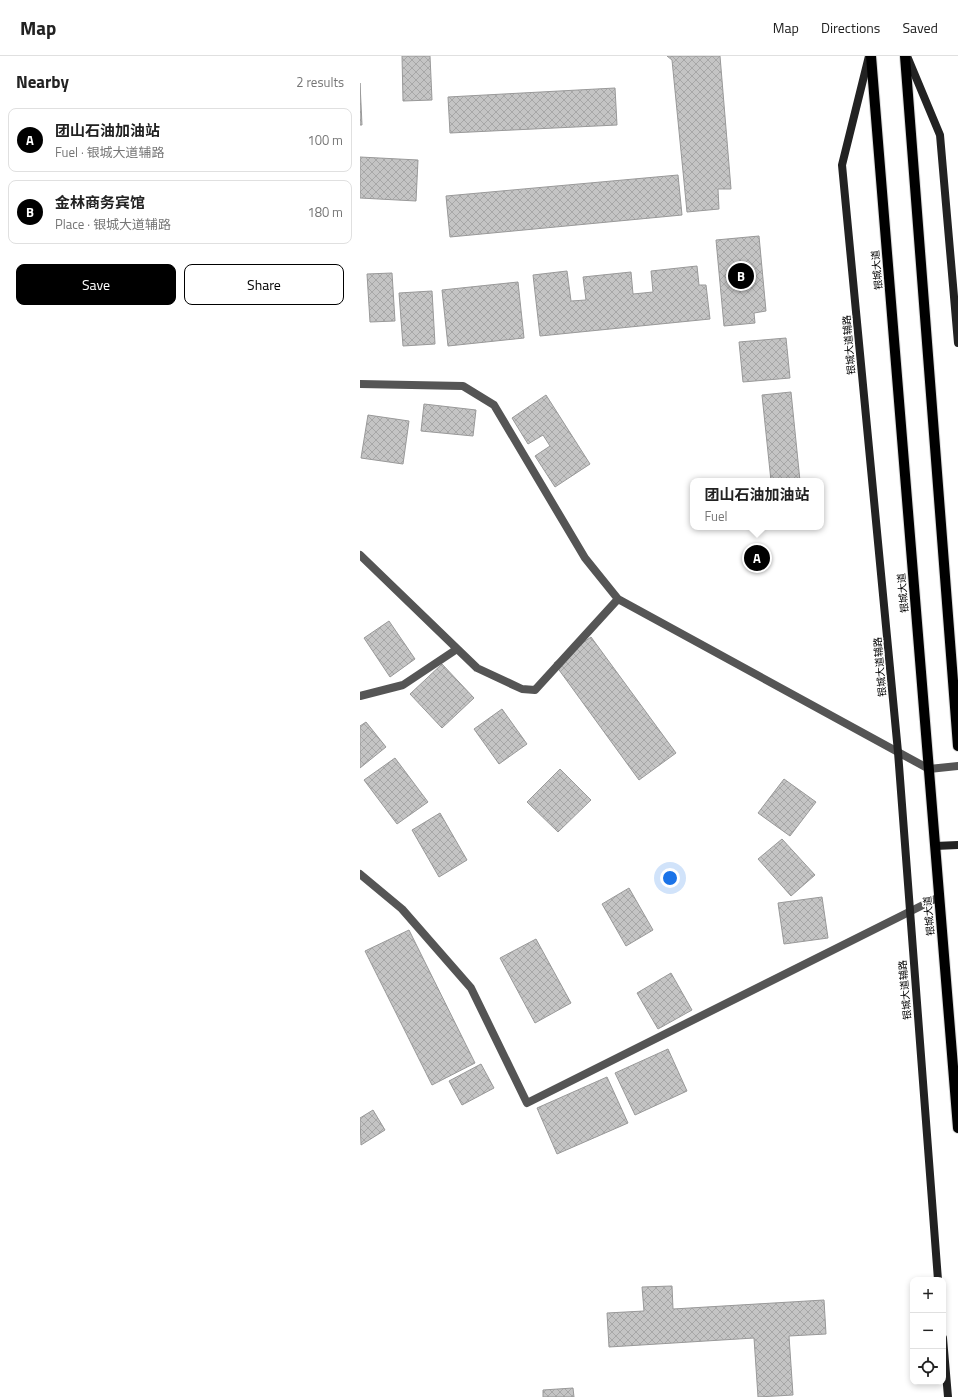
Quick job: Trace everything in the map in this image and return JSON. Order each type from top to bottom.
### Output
[{"type":"main road","name":"银城大道","points":[[870,56],[958,1128]]},
{"type":"main road","points":[[906,56],[958,746]]},
{"type":"street","name":"银城大道辅路","points":[[870,56],[842,165],[898,752],[938,1277]]},
{"type":"street","points":[[906,56],[940,135],[958,343]]},
{"type":"street","points":[[360,384],[463,386],[494,405],[585,558],[618,599],[929,769],[958,766]]},
{"type":"street","points":[[360,555],[477,668],[522,689],[536,690],[618,599]]},
{"type":"street","points":[[360,696],[403,685],[457,649]]},
{"type":"street","points":[[935,846],[958,845]]},
{"type":"street","points":[[360,874],[402,909],[471,988],[527,1103],[939,897]]},
{"type":"street","points":[[944,1349],[948,1397]]},
{"type":"building","points":[[402,56],[430,56],[432,100],[403,101]]},
{"type":"building","points":[[667,56],[720,56],[731,189],[718,189],[719,209],[687,212],[672,60]]},
{"type":"building","points":[[360,83],[362,125],[360,125]]},
{"type":"building","points":[[615,88],[617,125],[450,133],[448,97]]},
{"type":"building","points":[[360,157],[418,160],[416,201],[360,198]]},
{"type":"building","points":[[678,175],[682,215],[450,237],[446,196]]},
{"type":"building","points":[[759,236],[766,311],[754,313],[755,323],[724,326],[716,240]]},
{"type":"building","points":[[697,266],[699,285],[706,285],[710,319],[540,336],[533,275],[567,271],[571,301],[586,300],[583,277],[631,272],[633,294],[653,292],[651,271]]},
{"type":"building","points":[[392,273],[395,321],[370,322],[367,274]]},
{"type":"building","points":[[518,282],[524,338],[448,346],[442,290]]},
{"type":"building","points":[[432,291],[435,344],[403,346],[399,293]]},
{"type":"building","points":[[786,338],[790,378],[743,382],[739,342]]},
{"type":"building","points":[[791,392],[800,478],[771,478],[762,395]]},
{"type":"building","points":[[546,395],[590,464],[555,487],[535,456],[550,446],[543,435],[528,444],[512,418]]},
{"type":"building","points":[[424,404],[476,410],[473,436],[421,431]]},
{"type":"building","points":[[368,415],[409,421],[403,464],[361,458]]},
{"type":"building","points":[[389,621],[415,659],[390,677],[364,638]]},
{"type":"building","points":[[591,637],[676,753],[639,780],[554,663]]},
{"type":"building","points":[[442,664],[474,698],[442,728],[410,694]]},
{"type":"building","points":[[502,709],[527,744],[499,764],[474,729]]},
{"type":"building","points":[[366,722],[386,747],[360,768],[360,726]]},
{"type":"building","points":[[395,758],[428,802],[397,824],[364,780]]},
{"type":"building","points":[[560,769],[591,800],[558,832],[527,802]]},
{"type":"building","points":[[784,779],[816,802],[790,836],[758,813]]},
{"type":"building","points":[[440,813],[467,860],[439,877],[412,830]]},
{"type":"building","points":[[782,839],[815,875],[791,896],[758,859]]},
{"type":"building","points":[[629,888],[653,930],[626,946],[602,904]]},
{"type":"building","points":[[822,897],[828,938],[784,944],[778,903]]},
{"type":"building","points":[[409,930],[475,1063],[432,1085],[365,951]]},
{"type":"building","points":[[536,939],[571,1003],[535,1023],[500,958]]},
{"type":"building","points":[[671,973],[692,1010],[658,1029],[637,993]]},
{"type":"building","points":[[668,1049],[687,1091],[635,1115],[615,1073]]},
{"type":"building","points":[[481,1064],[494,1088],[462,1105],[449,1081]]},
{"type":"building","points":[[607,1077],[628,1123],[557,1154],[537,1108]]},
{"type":"building","points":[[373,1110],[385,1130],[361,1145],[360,1118]]},
{"type":"building","points":[[672,1286],[673,1309],[824,1300],[826,1334],[789,1336],[793,1395],[758,1397],[754,1338],[609,1347],[607,1313],[644,1311],[642,1287]]},
{"type":"building","points":[[573,1388],[574,1397],[543,1397],[543,1390]]},
{"type":"place","name":"金林商务宾馆","points":[[741,276]]},
{"type":"place","name":"团山石油加油站","points":[[757,558]]}]
